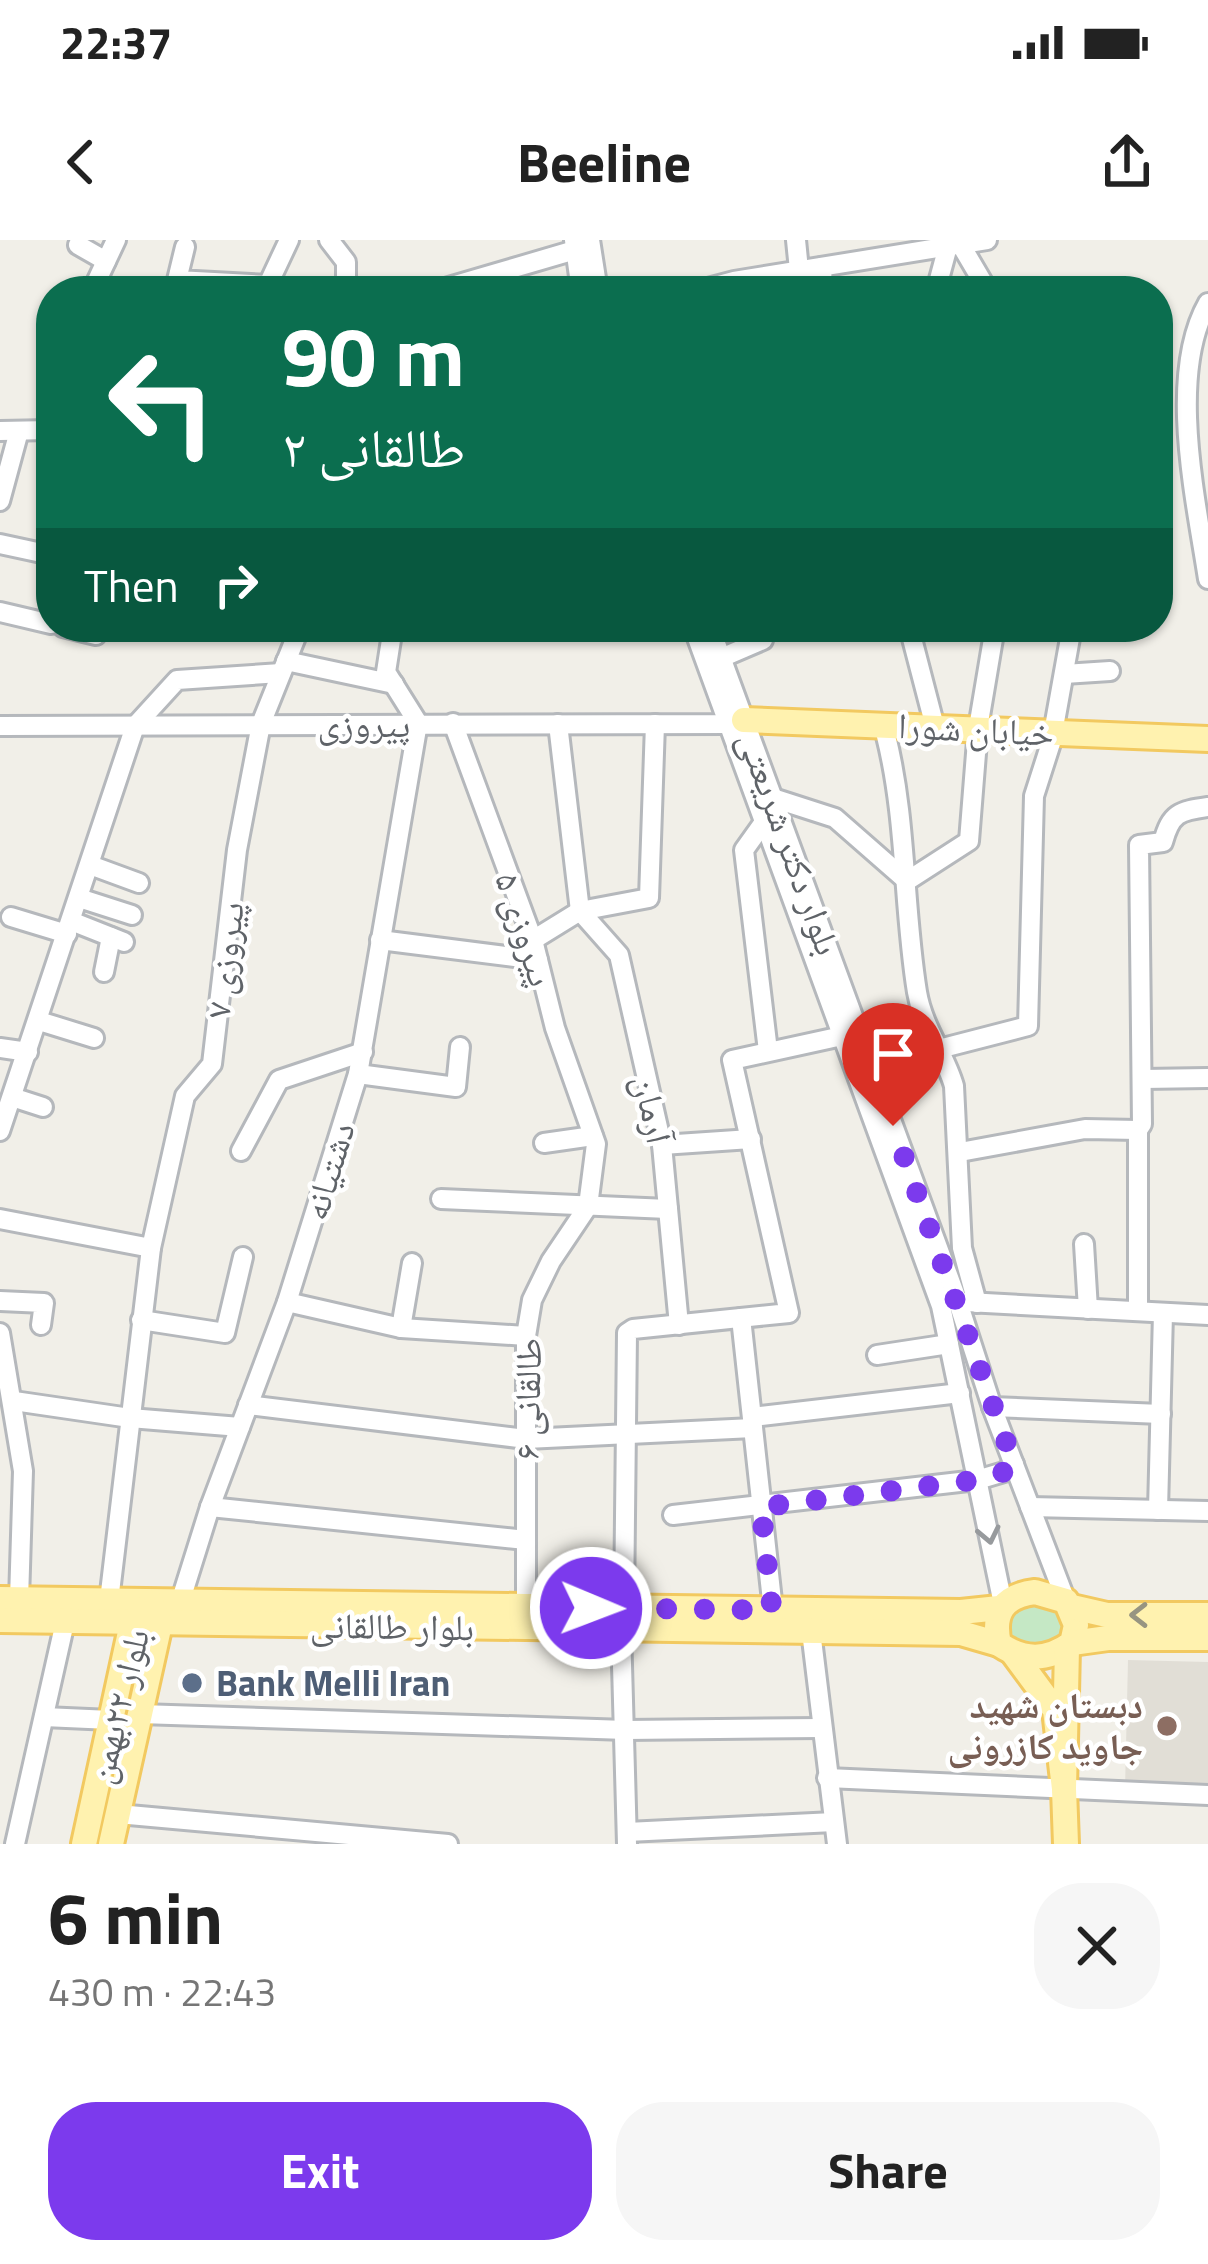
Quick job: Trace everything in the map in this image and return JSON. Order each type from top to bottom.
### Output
[{"type":"main road","name":"خیابان شورا","points":[[740,725],[935,727],[977,734]]},
{"type":"main road","name":"خیابان شورا","points":[[740,725],[886,736],[1052,738],[1208,752]]},
{"type":"main road","name":"خیابان شورا","points":[[1052,738],[1208,739]]},
{"type":"main road","points":[[1064,1789],[1055,1710],[1006,1648],[995,1625],[1001,1606],[1035,1592],[1107,1615],[1208,1615]]},
{"type":"main road","name":"بلوار طالقانی","points":[[10,1600],[87,1611],[622,1619],[811,1631],[961,1633],[1006,1648]]},
{"type":"main road","points":[[1066,1844],[1069,1645],[1076,1625],[1069,1604]]},
{"type":"main road","name":"بلوار طالقانی","points":[[258,1614],[526,1607],[622,1619],[772,1610],[962,1612],[1001,1606]]},
{"type":"main road","name":"بلوار طالقانی","points":[[0,1620],[87,1611],[154,1651]]},
{"type":"main road","name":"بلوار ۲۲بهمن","points":[[84,1844],[130,1634],[166,1613]]},
{"type":"main road","name":"بلوار ۲۲بهمن","points":[[111,1844],[166,1613]]},
{"type":"main road","points":[[1006,1648],[1047,1657],[1069,1645],[1108,1638],[1208,1638]]},
{"type":"street","points":[[99,276],[116,240]]},
{"type":"street","points":[[272,276],[289,240]]},
{"type":"street","points":[[329,240],[346,262],[346,276]]},
{"type":"street","points":[[796,240],[799,270]]},
{"type":"street","points":[[775,276],[987,240]]},
{"type":"street","points":[[480,276],[580,243]]},
{"type":"street","points":[[580,243],[581,276]]},
{"type":"street","points":[[580,243],[592,276]]},
{"type":"street","points":[[941,276],[955,244]]},
{"type":"street","points":[[955,244],[977,276]]},
{"type":"street","points":[[78,245],[106,261]]},
{"type":"street","points":[[178,276],[185,247]]},
{"type":"street","points":[[822,267],[822,276]]},
{"type":"street","points":[[1208,303],[1195,326],[1188,389],[1193,481],[1208,579]]},
{"type":"street","points":[[0,501],[9,431]]},
{"type":"street","points":[[0,544],[36,552]]},
{"type":"street","points":[[0,612],[36,620]]},
{"type":"street","name":"پیروزی ۷","points":[[15,1844],[44,1718],[87,1611],[130,1418],[151,1249],[185,1096],[212,1064],[237,850],[261,724],[294,642]]},
{"type":"street","points":[[391,642],[386,672],[418,723]]},
{"type":"street","name":"بلوار دکتر شریعتی","points":[[700,642],[773,798],[790,869],[941,1306],[1001,1606]]},
{"type":"street","name":"بلوار دکتر شریعتی","points":[[716,642],[764,821],[790,869]]},
{"type":"street","points":[[722,658],[758,642]]},
{"type":"street","points":[[912,642],[935,727]]},
{"type":"street","points":[[907,880],[969,841],[977,734],[992,642]]},
{"type":"street","points":[[834,1822],[627,1838],[622,1619],[629,1330],[789,1313],[732,1060],[852,1038],[912,1036],[935,1050],[1028,1026],[1034,796],[1052,738],[1069,642]]},
{"type":"street","points":[[0,1131],[135,726],[176,680],[283,667],[394,685]]},
{"type":"street","points":[[1064,674],[1110,671]]},
{"type":"street","name":"دشتیانه","points":[[166,1613],[286,1302],[358,1073],[418,723]]},
{"type":"street","name":"پیروزی ۵","points":[[453,723],[533,940],[556,1028],[593,1136]]},
{"type":"street","points":[[558,724],[580,910]]},
{"type":"street","points":[[533,940],[580,910],[649,898],[656,724]]},
{"type":"street","name":"پیروزی","points":[[0,726],[740,725]]},
{"type":"street","points":[[886,736],[900,792],[917,996],[935,1050],[954,1086],[968,1302],[1208,1315]]},
{"type":"street","points":[[773,798],[835,818],[907,880]]},
{"type":"street","points":[[1138,1311],[1138,1130],[1143,1079],[1139,845],[1163,842],[1169,820],[1179,811],[1208,807]]},
{"type":"street","points":[[764,821],[744,850],[768,1051]]},
{"type":"street","points":[[90,865],[139,883]]},
{"type":"street","points":[[79,898],[132,915]]},
{"type":"street","name":"آرمان","points":[[580,910],[619,955],[662,1145],[679,1325]]},
{"type":"street","points":[[11,917],[118,939],[104,972]]},
{"type":"street","points":[[380,940],[538,960]]},
{"type":"street","points":[[39,1021],[94,1038]]},
{"type":"street","name":"بلوار دکتر شریعتی","points":[[852,1038],[940,1254],[968,1302],[992,1407],[1069,1604]]},
{"type":"street","points":[[358,1073],[456,1087],[460,1047]]},
{"type":"street","points":[[0,1048],[28,1052]]},
{"type":"street","points":[[241,1151],[279,1080],[363,1052]]},
{"type":"street","points":[[1143,1079],[1208,1078]]},
{"type":"street","points":[[12,1097],[43,1107]]},
{"type":"street","points":[[960,1152],[1085,1129],[1138,1130]]},
{"type":"street","points":[[544,1144],[593,1136]]},
{"type":"street","name":"طالقانی ۶","points":[[526,1607],[526,1336],[532,1300],[551,1261],[588,1206],[593,1136]]},
{"type":"street","points":[[662,1145],[751,1139]]},
{"type":"street","points":[[441,1199],[668,1209]]},
{"type":"street","points":[[0,1219],[151,1249]]},
{"type":"street","points":[[1084,1244],[1088,1309]]},
{"type":"street","points":[[940,1254],[962,1248]]},
{"type":"street","points":[[141,1320],[225,1333],[243,1257]]},
{"type":"street","points":[[401,1328],[412,1263]]},
{"type":"street","points":[[0,1301],[44,1304],[41,1325]]},
{"type":"street","points":[[286,1302],[401,1328],[526,1336]]},
{"type":"street","points":[[1159,1510],[1163,1313]]},
{"type":"street","points":[[741,1318],[772,1610]]},
{"type":"street","points":[[0,1333],[23,1471],[10,1600]]},
{"type":"street","points":[[877,1355],[950,1344]]},
{"type":"street","points":[[248,1406],[526,1439],[627,1436],[960,1393]]},
{"type":"street","points":[[14,1401],[130,1418],[240,1427]]},
{"type":"street","points":[[992,1407],[1161,1414]]},
{"type":"street","points":[[674,1515],[977,1480],[1014,1464]]},
{"type":"street","points":[[210,1507],[526,1540]]},
{"type":"street","points":[[1030,1507],[1208,1511]]},
{"type":"street","points":[[811,1631],[837,1844]]},
{"type":"street","points":[[140,1714],[626,1730],[821,1728]]},
{"type":"street","points":[[44,1718],[111,1720]]},
{"type":"street","points":[[827,1778],[1208,1795]]},
{"type":"street","points":[[118,1814],[448,1844]]},
{"type":"shaded area","name":"دبستان شهید جاوید کازرونی","points":[[1128,1660],[1208,1662],[1208,1792],[1125,1790]]},
{"type":"green space","points":[[1026,1604],[1044,1604],[1063,1613],[1065,1626],[1057,1641],[1039,1645],[1008,1637],[1008,1614]]},
{"type":"place","name":"Bank Melli Iran","points":[[192,1683]]},
{"type":"place","name":"دبستان شهید جاوید کازرونی","points":[[1167,1726]]},
{"type":"route","points":[[591,1608],[772,1610],[761,1507],[977,1480],[1014,1464],[893,1126]]}]
